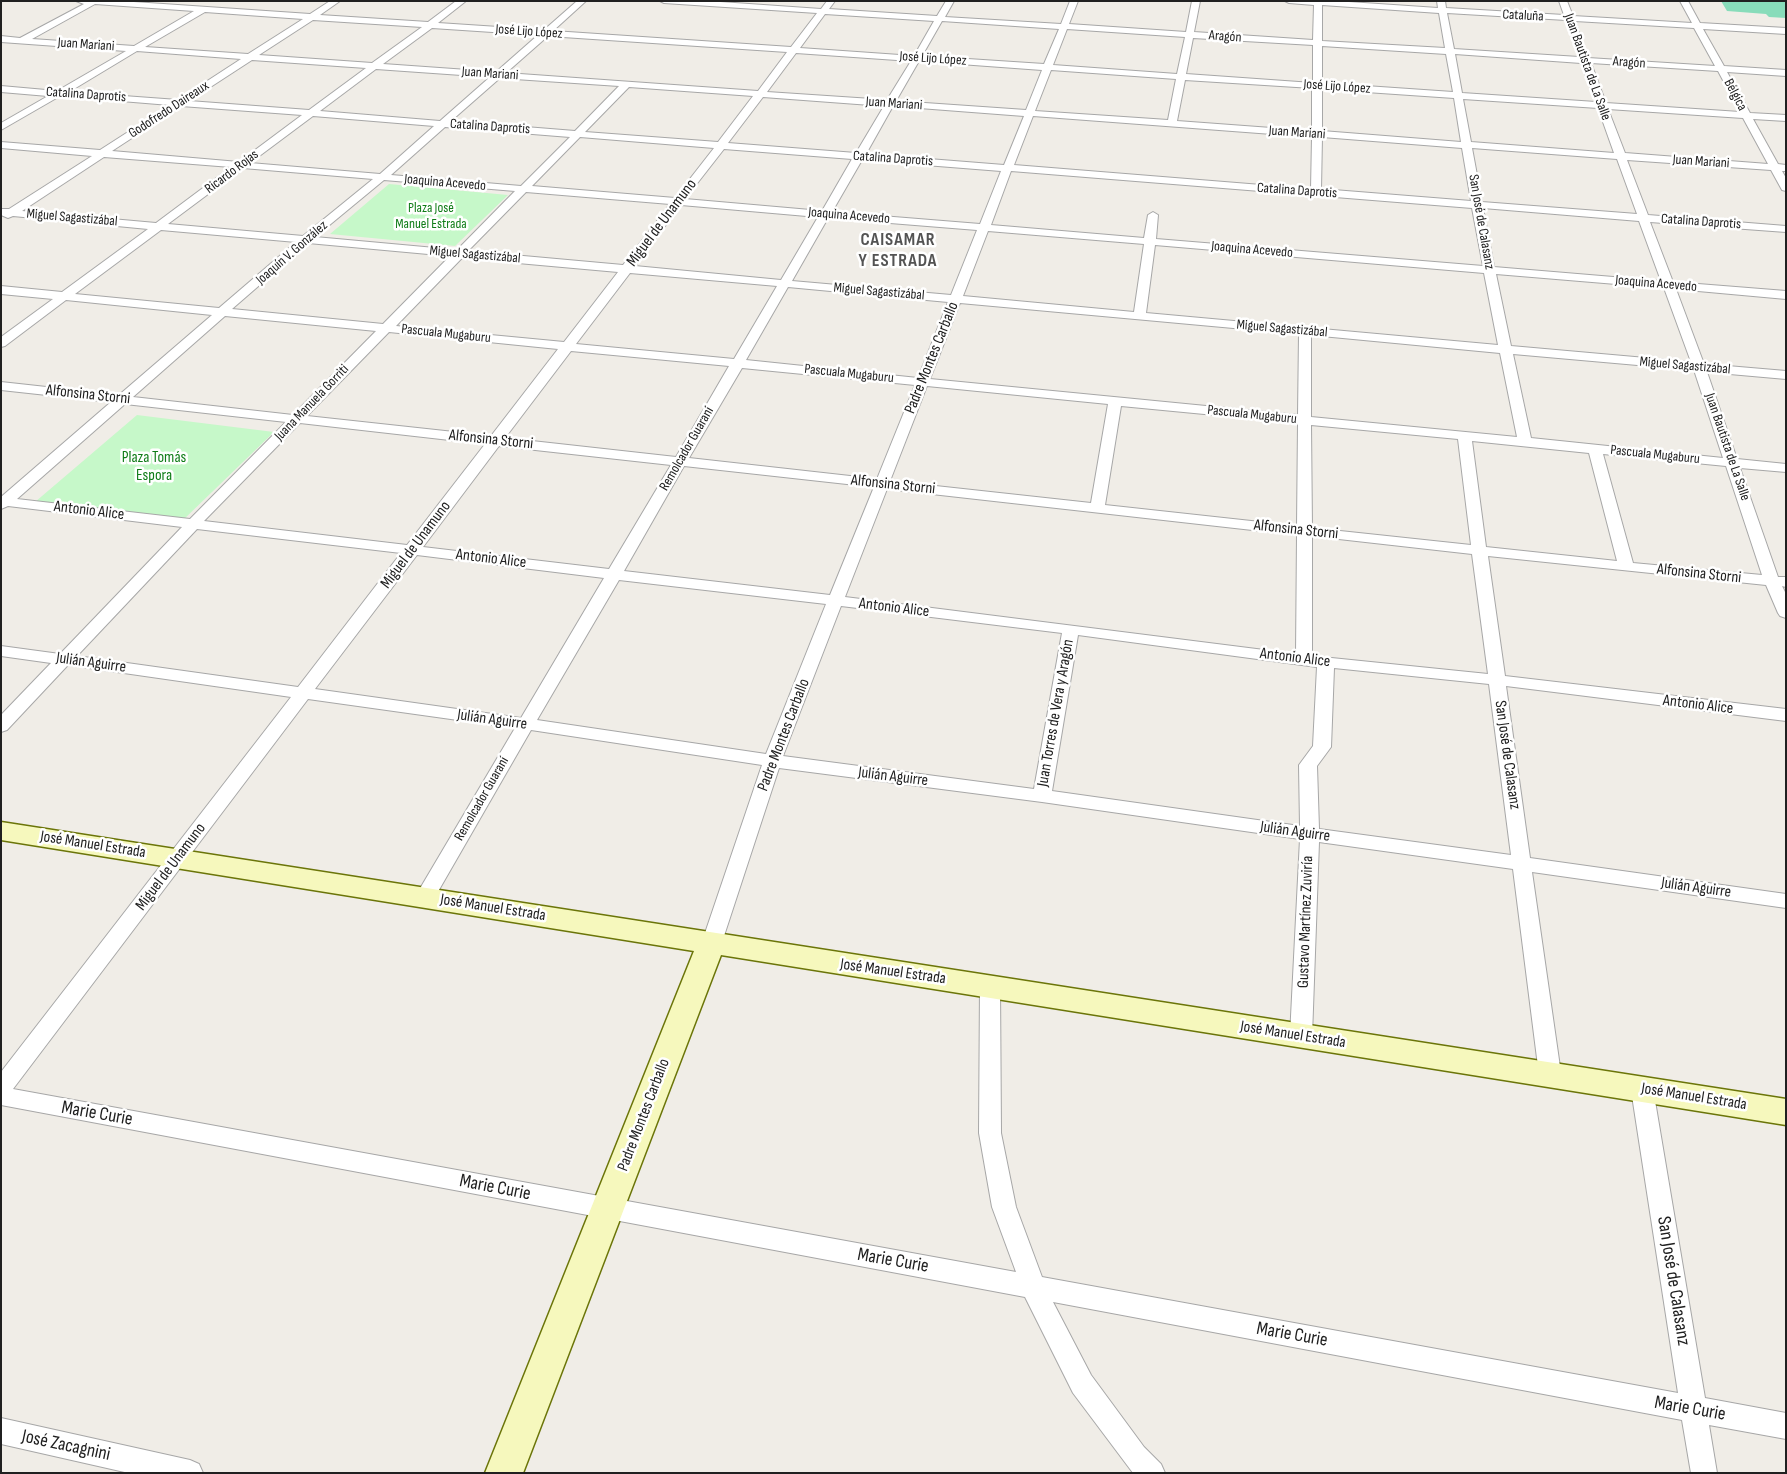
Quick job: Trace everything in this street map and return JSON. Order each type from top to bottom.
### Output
[{"type":"main road","name":"José Manuel Estrada","points":[[1,831],[1786,1112]]},
{"type":"main road","name":"Padre Montes Carballo","points":[[504,1473],[712,942]]},
{"type":"street","name":"José Lijo López","points":[[80,1],[1786,118]]},
{"type":"street","points":[[1,127],[218,1]]},
{"type":"street","name":"Godofredo Daireaux","points":[[4,214],[102,154],[336,1]]},
{"type":"street","name":"Ricardo Rojas","points":[[1,343],[462,1]]},
{"type":"street","name":"Joaquín V. González","points":[[3,502],[306,239],[382,177],[582,1]]},
{"type":"street","name":"Aragón","points":[[664,1],[827,6],[940,19],[1786,73]]},
{"type":"street","name":"Remolcador Guaraní","points":[[425,897],[950,1]]},
{"type":"street","name":"Padre Montes Carballo","points":[[712,942],[772,761],[1074,1]]},
{"type":"street","points":[[1172,124],[1196,1]]},
{"type":"street","name":"Cataluña","points":[[1290,1],[1442,6],[1569,18],[1786,31]]},
{"type":"street","name":"Juan Bautista de La Salle","points":[[1563,1],[1733,463],[1779,582],[1786,613]]},
{"type":"street","name":"Bélgica","points":[[1684,1],[1786,188]]},
{"type":"street","points":[[8,47],[95,2]]},
{"type":"street","points":[[1316,192],[1318,2]]},
{"type":"street","name":"Miguel de Unamuno","points":[[1,1089],[827,6]]},
{"type":"street","name":"San José de Calasanz","points":[[1442,6],[1489,270],[1525,442]]},
{"type":"street","name":"Juan Mariani","points":[[1,39],[1786,168]]},
{"type":"street","name":"Juana Manuela Gorriti","points":[[1,726],[66,660],[194,523],[627,84]]},
{"type":"street","name":"Catalina Daprotis","points":[[1,89],[1786,229]]},
{"type":"street","name":"Joaquina Acevedo","points":[[1,145],[1786,295]]},
{"type":"street","name":"Miguel Sagastizábal","points":[[4,214],[306,239],[1786,375]]},
{"type":"street","points":[[1140,316],[1152,215]]},
{"type":"street","name":"Pascuala Mugaburu","points":[[1,290],[1786,468]]},
{"type":"street","points":[[1304,660],[1305,331]]},
{"type":"street","name":"Alfonsina Storni","points":[[1,386],[125,398],[296,419],[1779,582]]},
{"type":"street","points":[[1097,508],[1115,401]]},
{"type":"street","name":"San José de Calasanz","points":[[1464,436],[1550,1074]]},
{"type":"street","points":[[1595,449],[1626,566]]},
{"type":"street","name":"Antonio Alice","points":[[3,502],[836,600],[1304,660],[1497,680],[1786,715]]},
{"type":"street","name":"Juan Torres de Vera y Aragón","points":[[1042,796],[1071,629]]},
{"type":"street","name":"Julián Aguirre","points":[[1,651],[526,724],[772,761],[1042,796],[1786,900]]},
{"type":"street","name":"Gustavo Martínez Zuviría","points":[[1301,1036],[1310,834],[1308,766],[1322,747],[1326,662]]},
{"type":"street","points":[[990,986],[990,1133],[1004,1207],[1033,1287],[1082,1384],[1135,1456],[1152,1473]]},
{"type":"street","name":"San José de Calasanz","points":[[1642,1089],[1704,1473]]},
{"type":"street","name":"Marie Curie","points":[[1,1096],[1786,1426]]},
{"type":"street","name":"José Zacagnini","points":[[1,1431],[190,1473]]},
{"type":"green space","points":[[1721,1],[1786,1],[1786,18],[1769,17],[1766,14],[1727,11]]},
{"type":"green space","name":"Plaza José Manuel Estrada","points":[[389,184],[508,195],[455,246],[330,234]]},
{"type":"green space","name":"Plaza Tomás Espora","points":[[137,415],[274,432],[181,522],[35,502]]},
{"type":"district","name":"CAISAMAR Y ESTRADA","points":[[898,250]]}]
